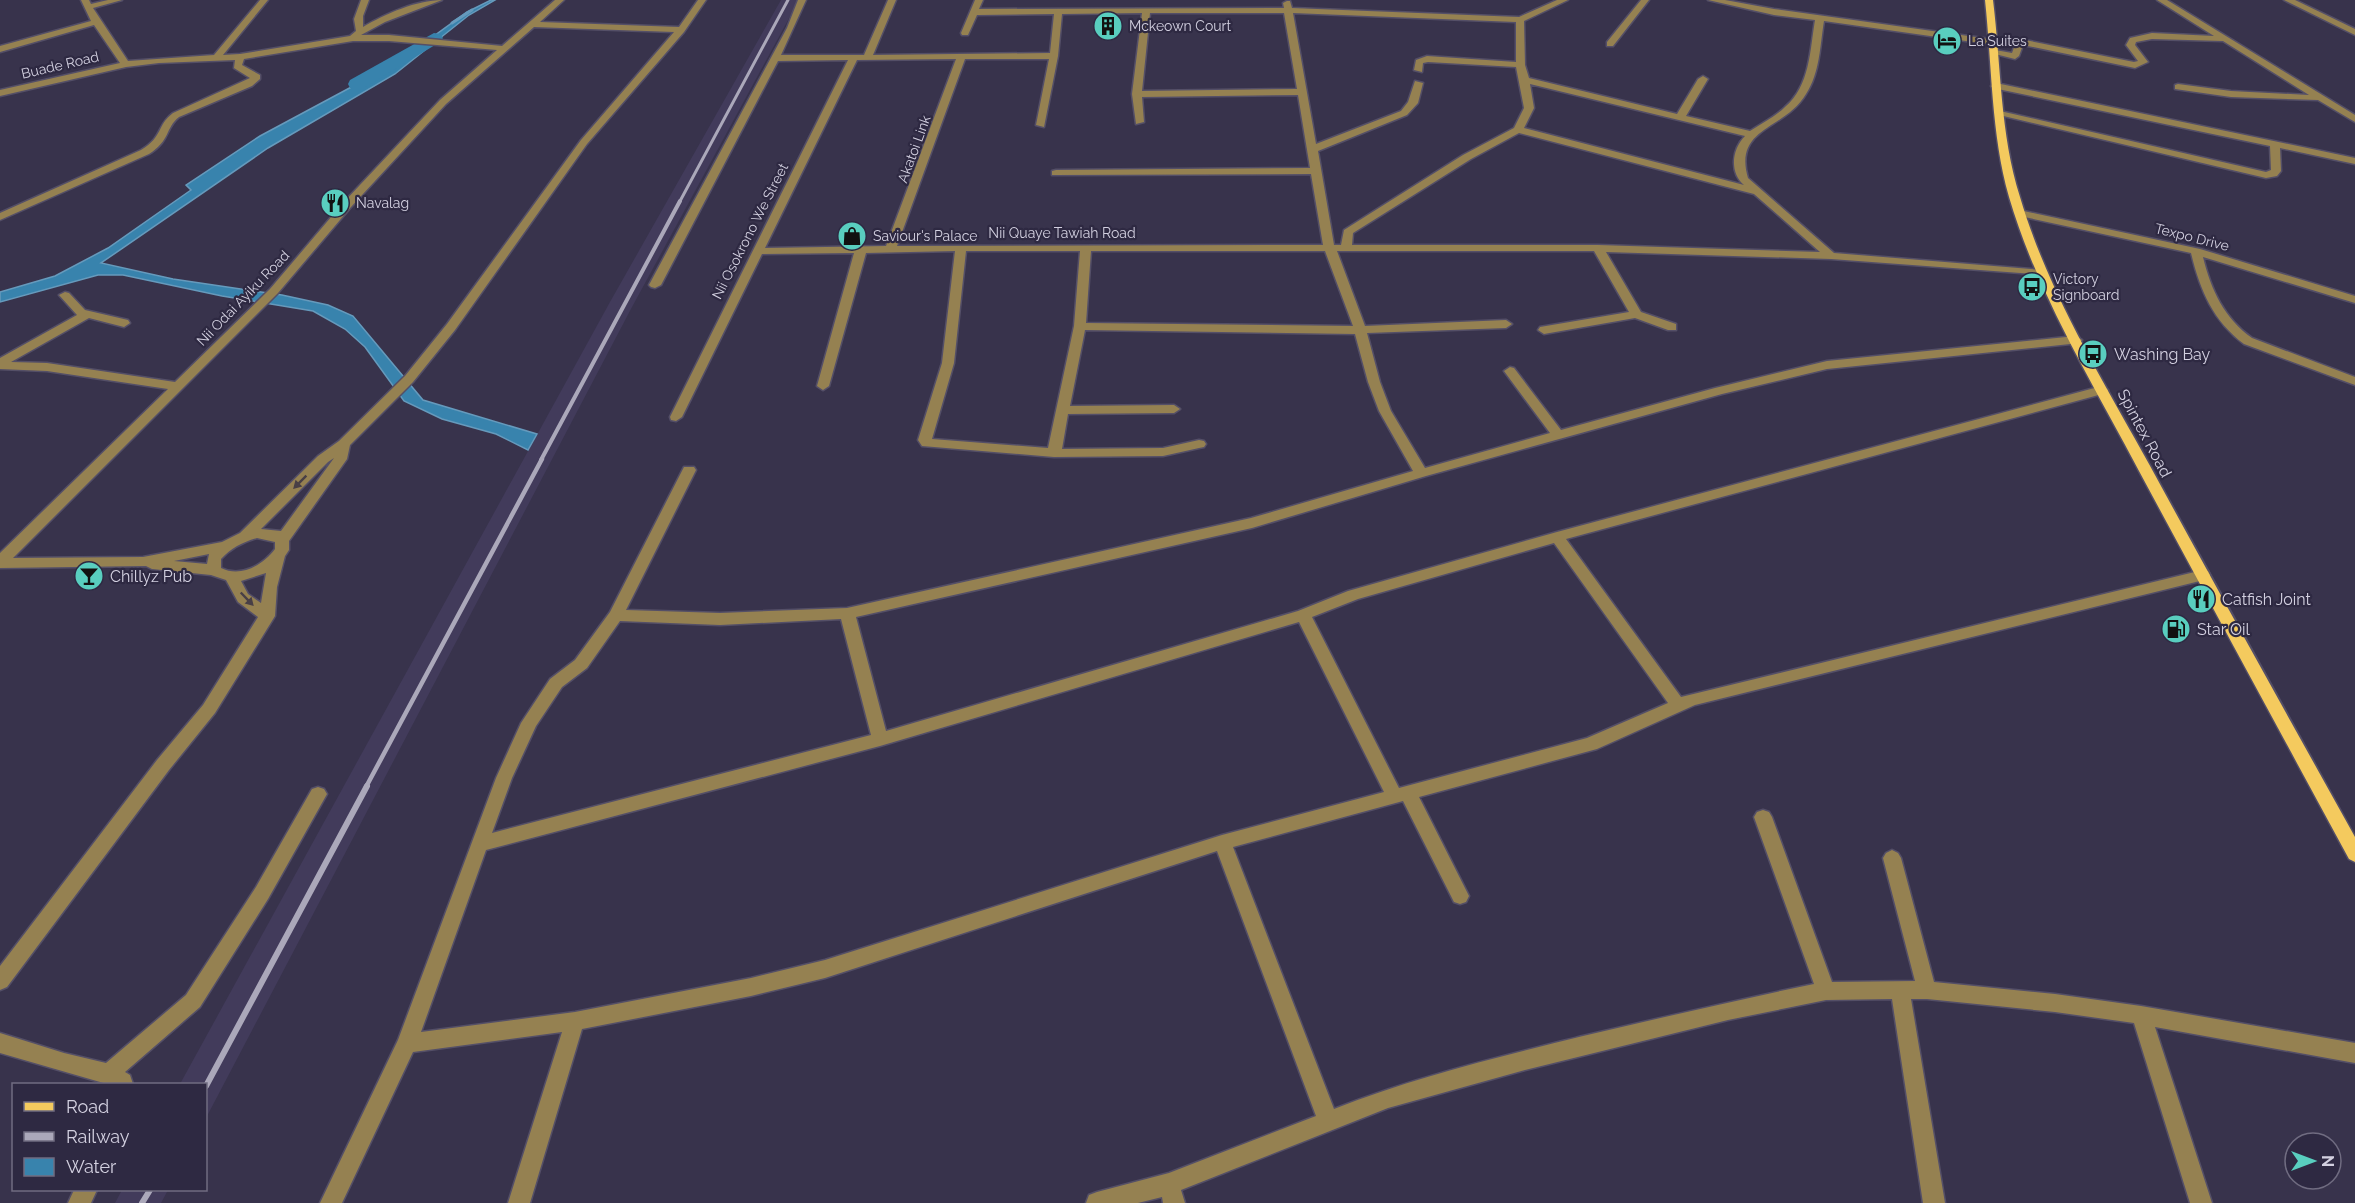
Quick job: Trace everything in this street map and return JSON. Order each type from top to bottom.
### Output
[{"type":"main road","name":"Spintex Road","points":[[1989,0],[1996,86],[2013,192],[2042,273],[2102,390],[2355,854]]},
{"type":"street","points":[[118,0],[87,3],[96,22],[126,64]]},
{"type":"street","points":[[216,58],[264,0]]},
{"type":"street","points":[[356,35],[358,14],[366,0]]},
{"type":"street","points":[[356,35],[438,0]]},
{"type":"street","name":"Nii Odai Ayiku Road","points":[[0,562],[274,291],[347,205],[442,102],[501,48],[560,0]]},
{"type":"street","points":[[0,562],[143,562],[226,546],[245,536],[323,459],[344,444],[409,379],[451,327],[584,142],[681,30],[702,0]]},
{"type":"street","points":[[655,285],[791,28],[802,0]]},
{"type":"street","points":[[867,59],[892,0]]},
{"type":"street","points":[[965,33],[979,0]]},
{"type":"street","points":[[975,12],[1146,12],[1288,5],[1520,20],[1564,0]]},
{"type":"street","points":[[1610,44],[1645,0]]},
{"type":"street","points":[[1712,0],[1994,47],[2015,56],[2020,42],[2141,64],[2144,62],[2130,45],[2133,40],[2152,36],[2222,39]]},
{"type":"street","points":[[1774,12],[1778,0]]},
{"type":"street","points":[[2161,0],[2355,119]]},
{"type":"street","points":[[2288,0],[2355,32]]},
{"type":"street","points":[[1288,5],[1329,246],[1360,330],[1374,382],[1385,411],[1420,473]]},
{"type":"street","points":[[1139,122],[1137,94],[1146,12]]},
{"type":"street","points":[[1041,125],[1058,13]]},
{"type":"street","points":[[1820,18],[1808,82],[1797,102],[1784,114],[1750,134],[1740,150],[1737,166],[1743,178],[1831,256]]},
{"type":"street","points":[[1346,247],[1348,232],[1467,157],[1518,130],[1529,108],[1525,80],[1520,65],[1520,20]]},
{"type":"street","points":[[0,49],[96,22]]},
{"type":"street","points":[[530,24],[681,30]]},
{"type":"street","points":[[356,35],[501,48]]},
{"type":"street","name":"Buade Road","points":[[0,93],[126,64],[240,57],[356,35]]},
{"type":"street","points":[[774,58],[1053,56]]},
{"type":"street","points":[[0,217],[146,152],[161,142],[166,134],[167,122],[176,116],[249,84],[255,80],[255,75],[237,66],[240,57]]},
{"type":"street","name":"Akatoi Link","points":[[891,248],[961,58]]},
{"type":"street","name":"Nii Osokrono We Street","points":[[676,417],[853,59]]},
{"type":"street","points":[[1419,70],[1421,60],[1520,65]]},
{"type":"street","points":[[1680,117],[1703,79]]},
{"type":"street","points":[[1525,80],[1750,134]]},
{"type":"street","points":[[1313,149],[1404,113],[1413,103],[1418,83]]},
{"type":"street","points":[[1996,86],[2355,161]]},
{"type":"street","points":[[2178,87],[2230,94],[2318,98]]},
{"type":"street","points":[[1137,94],[1304,92]]},
{"type":"street","points":[[2000,114],[2266,175],[2276,171],[2275,145]]},
{"type":"street","points":[[1518,130],[1758,192]]},
{"type":"street","points":[[1056,173],[1316,171]]},
{"type":"street","name":"Texpo Drive","points":[[2019,213],[2196,251],[2355,300]]},
{"type":"street","name":"Nii Quaye Tawiah Road","points":[[758,251],[891,248],[1329,246],[1598,248],[1831,256],[2042,273]]},
{"type":"street","points":[[961,248],[948,363],[925,440],[934,445],[1054,453],[1163,452],[1199,444]]},
{"type":"street","points":[[1054,453],[1080,326],[1086,248]]},
{"type":"street","points":[[1598,248],[1636,314]]},
{"type":"street","points":[[823,386],[861,249]]},
{"type":"street","points":[[2196,251],[2203,280],[2219,313],[2237,334],[2248,341],[2355,381]]},
{"type":"street","points":[[65,295],[81,313],[124,323]]},
{"type":"street","points":[[1544,330],[1636,314],[1672,327]]},
{"type":"street","points":[[0,364],[86,315]]},
{"type":"street","points":[[1080,326],[1360,330],[1506,324]]},
{"type":"street","points":[[616,615],[667,619],[720,619],[847,613],[1252,522],[1420,473],[1719,391],[1827,365],[2076,340]]},
{"type":"street","points":[[0,364],[20,364],[176,386]]},
{"type":"street","points":[[1510,371],[1558,435]]},
{"type":"street","points":[[480,844],[880,739],[1304,615],[1353,595],[1557,537],[2102,390]]},
{"type":"street","points":[[1063,410],[1174,409]]},
{"type":"street","points":[[0,981],[163,765],[209,709],[267,616],[270,587],[278,556],[282,550],[282,540],[340,459],[344,444]]},
{"type":"street","points":[[331,1203],[407,1043],[504,778],[529,723],[556,683],[581,664],[616,615],[689,470]]},
{"type":"street","points":[[245,536],[268,533],[282,540]]},
{"type":"street","points":[[1557,537],[1678,705]]},
{"type":"street","points":[[214,570],[214,558],[226,546]]},
{"type":"street","points":[[143,562],[162,566],[214,570],[220,575],[231,577],[258,570],[278,556]]},
{"type":"street","points":[[407,1043],[575,1021],[751,987],[825,969],[1222,842],[1591,744],[1678,705],[2203,575]]},
{"type":"street","points":[[231,577],[243,598],[267,616]]},
{"type":"street","points":[[847,613],[880,739]]},
{"type":"street","points":[[1304,615],[1401,794],[1460,896]]},
{"type":"street","points":[[0,1043],[116,1079],[193,1001],[262,893],[318,794]]},
{"type":"street","points":[[1762,817],[1826,991]]},
{"type":"street","points":[[1222,842],[1328,1120]]},
{"type":"street","points":[[1892,858],[1927,990]]},
{"type":"street","points":[[1900,990],[1934,1203]]},
{"type":"street","points":[[1096,1203],[1172,1193],[1328,1120],[1388,1098],[1525,1060],[1728,1011],[1826,991],[1927,990],[2055,1003],[2142,1015],[2355,1053]]},
{"type":"street","points":[[2142,1015],[2201,1203]]},
{"type":"street","points":[[519,1203],[575,1021]]},
{"type":"shaded area","points":[[781,0],[799,0],[632,307],[207,1116],[207,1083],[181,1083],[610,302]]},
{"type":"shaded area","points":[[121,1191],[167,1191],[161,1203],[115,1203]]},
{"type":"water","points":[[495,0],[469,15],[395,74],[268,148],[101,263],[173,279],[282,295],[328,305],[353,316],[423,400],[537,434],[528,450],[496,434],[442,419],[404,401],[365,347],[345,329],[313,311],[222,296],[123,275],[98,275],[0,302],[0,292],[55,276],[108,248],[191,190],[186,185],[260,136],[398,62],[467,12]]},
{"type":"waterway","points":[[452,23],[472,10]]},
{"type":"waterway","points":[[357,84],[434,38]]},
{"type":"railway","points":[[679,203],[788,0]]},
{"type":"railway","points":[[541,460],[680,201]]},
{"type":"railway","points":[[366,787],[542,459]]},
{"type":"railway","points":[[207,1084],[367,786]]},
{"type":"railway","points":[[142,1203],[149,1191]]},
{"type":"place","name":"Mckeown Court","points":[[1108,26]]},
{"type":"place","name":"La Suites","points":[[1947,41]]},
{"type":"place","name":"Navalag","points":[[335,203]]},
{"type":"place","name":"Saviour's Palace","points":[[852,236]]},
{"type":"place","name":"Victory Signboard","points":[[2032,287]]},
{"type":"place","name":"Washing Bay","points":[[2093,354]]},
{"type":"place","name":"Chillyz Pub","points":[[89,576]]},
{"type":"place","name":"Catfish Joint","points":[[2201,599]]},
{"type":"place","name":"Star Oil","points":[[2176,629]]}]
